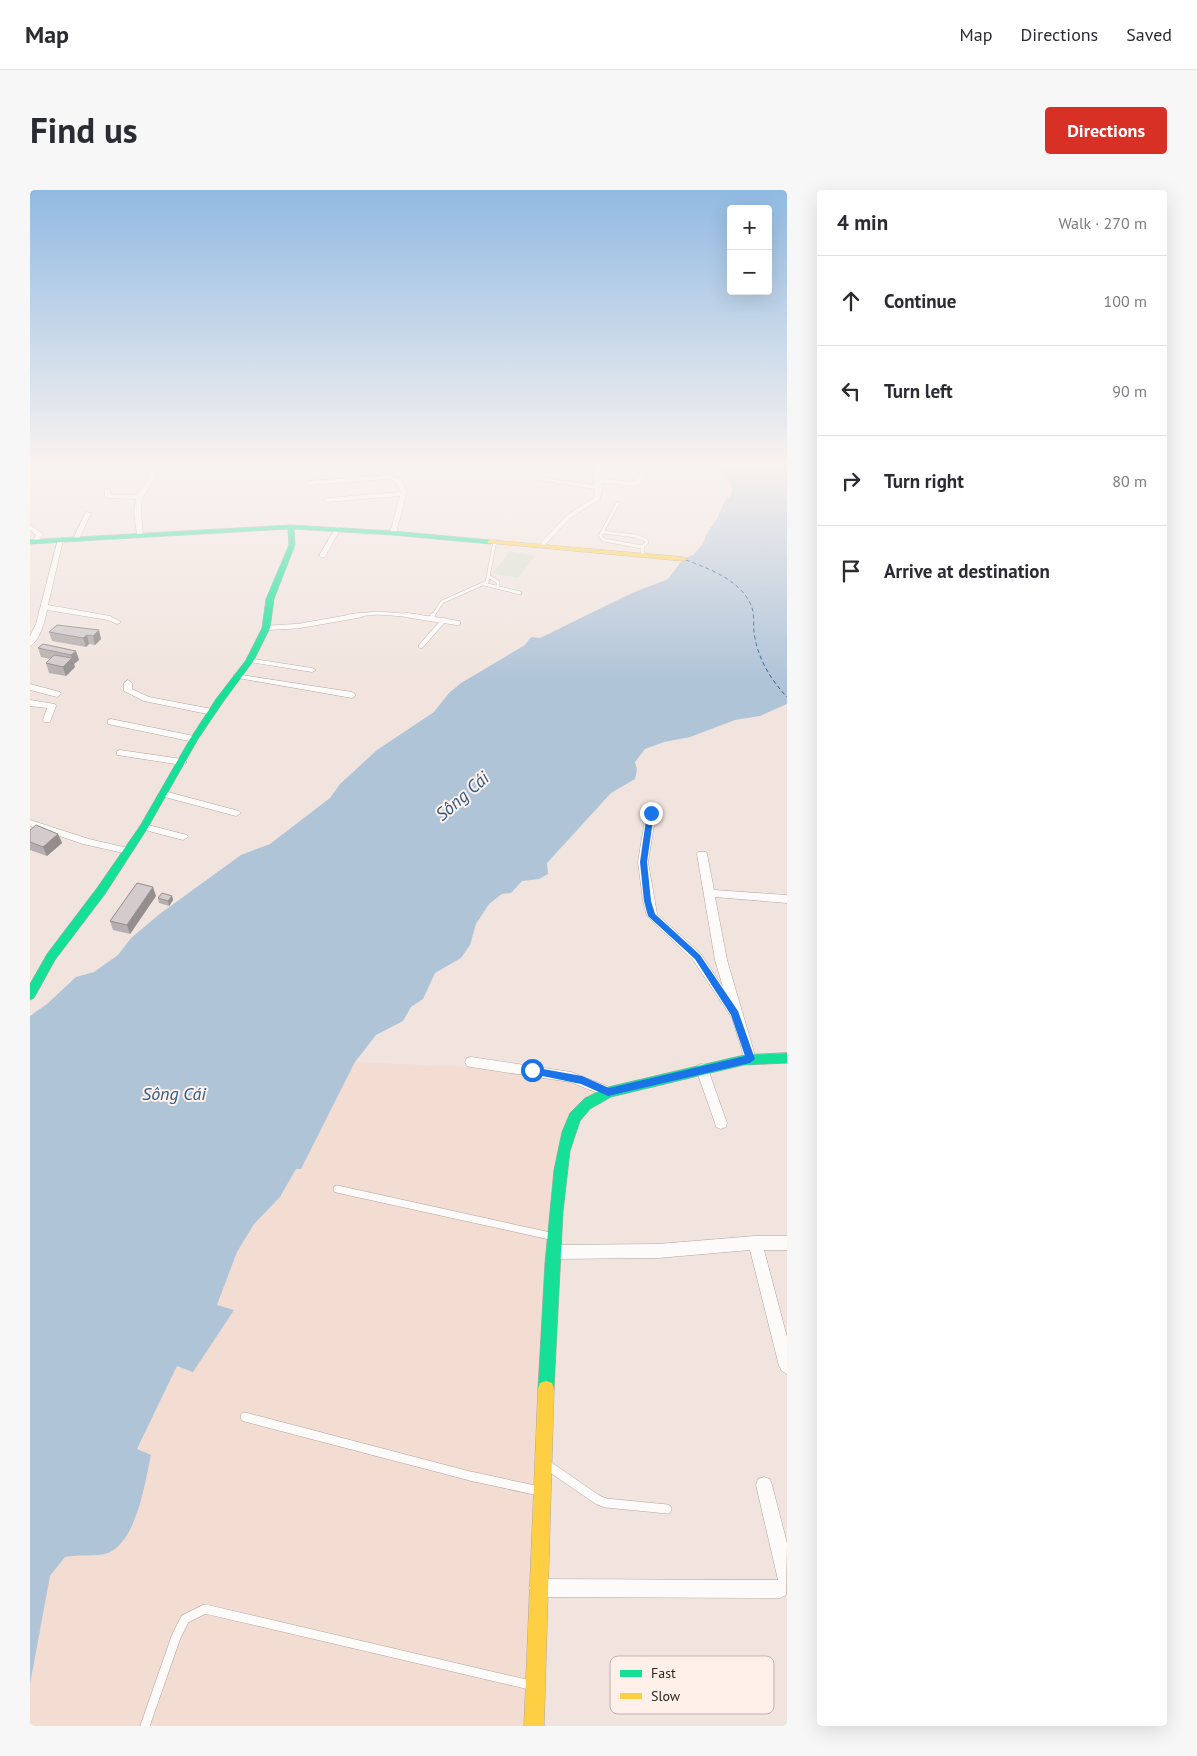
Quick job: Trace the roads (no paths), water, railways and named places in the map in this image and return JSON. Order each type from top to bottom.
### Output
[{"type":"street","points":[[33,541],[113,537]]},
{"type":"street","points":[[30,995],[51,957],[128,851],[164,794],[194,739],[250,660],[266,628],[270,599],[292,545],[292,537]]},
{"type":"street","points":[[323,556],[334,537]]},
{"type":"street","points":[[440,537],[642,551],[683,559]]},
{"type":"street","points":[[542,545],[550,537]]},
{"type":"street","points":[[30,644],[40,624],[60,540]]},
{"type":"street","points":[[44,606],[86,612],[110,618],[117,622]]},
{"type":"street","points":[[250,660],[312,670]]},
{"type":"street","points":[[238,676],[352,695]]},
{"type":"street","points":[[128,683],[127,689],[129,691],[147,699],[212,712]]},
{"type":"street","points":[[30,687],[57,694]]},
{"type":"street","points":[[30,703],[52,706],[47,720]]},
{"type":"street","points":[[111,722],[194,739]]},
{"type":"street","points":[[120,753],[182,762]]},
{"type":"street","points":[[164,794],[236,812]]},
{"type":"street","points":[[651,813],[643,862],[652,916],[698,957],[735,1014]]},
{"type":"street","points":[[30,823],[87,842],[128,851]]},
{"type":"street","points":[[144,826],[182,837]]},
{"type":"street","points":[[702,854],[721,960],[735,1014],[750,1059]]},
{"type":"street","points":[[709,893],[787,899]]},
{"type":"street","points":[[534,1726],[553,1237],[561,1167],[566,1142],[574,1118],[588,1102],[608,1092],[750,1059],[787,1058]]},
{"type":"street","points":[[471,1062],[571,1077],[608,1092]]},
{"type":"street","points":[[702,1069],[720,1123]]},
{"type":"street","points":[[553,1252],[658,1251],[755,1243],[787,1243]]},
{"type":"street","points":[[755,1243],[784,1344],[787,1366]]},
{"type":"street","points":[[538,1588],[780,1589],[787,1586],[764,1484]]},
{"type":"lane","points":[[601,537],[604,540],[642,551],[647,544],[646,540],[638,537]]},
{"type":"lane","points":[[431,618],[442,602],[484,584],[490,577],[495,541]]},
{"type":"lane","points":[[490,577],[498,582],[498,586]]},
{"type":"lane","points":[[484,584],[520,593]]},
{"type":"lane","points":[[266,628],[299,626],[322,620],[365,614],[394,614],[444,620],[458,624]]},
{"type":"lane","points":[[421,646],[444,620]]},
{"type":"lane","points":[[337,1189],[553,1237]]},
{"type":"lane","points":[[245,1417],[470,1476],[542,1491]]},
{"type":"lane","points":[[544,1462],[598,1500],[606,1503],[667,1508]]},
{"type":"lane","points":[[145,1726],[176,1637],[185,1619],[205,1609],[535,1686]]},
{"type":"water","name":"Sông Cái","points":[[705,537],[787,537],[787,704],[760,716],[735,720],[690,737],[664,742],[645,749],[635,762],[637,770],[635,779],[611,793],[547,863],[548,874],[539,879],[522,881],[511,893],[502,894],[489,904],[476,924],[470,945],[461,958],[435,973],[423,999],[411,1007],[403,1021],[376,1035],[355,1062],[301,1169],[296,1169],[280,1197],[254,1224],[237,1252],[217,1305],[234,1310],[193,1372],[177,1366],[137,1449],[151,1455],[138,1510],[126,1536],[118,1546],[108,1553],[65,1557],[50,1576],[30,1684],[30,1016],[47,1004],[76,977],[94,972],[118,955],[131,938],[161,913],[241,855],[270,844],[330,798],[340,784],[377,750],[434,712],[449,693],[461,683],[525,645],[531,637],[540,638],[632,593],[668,579],[683,559],[693,555],[703,544]]}]
